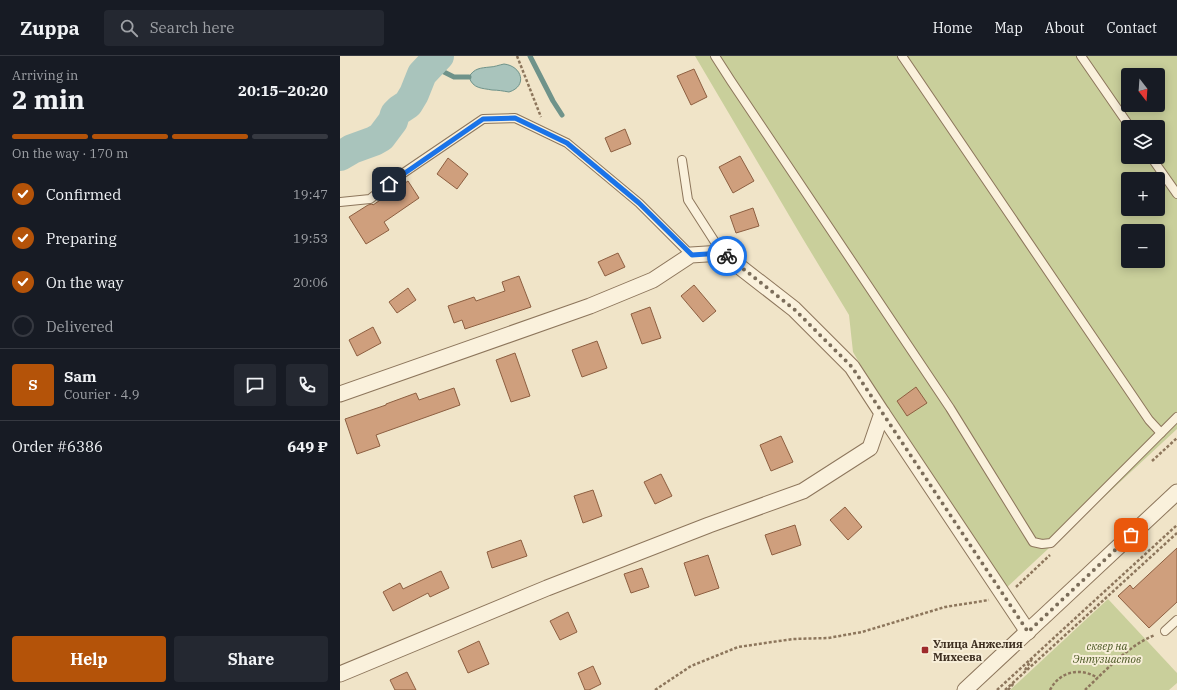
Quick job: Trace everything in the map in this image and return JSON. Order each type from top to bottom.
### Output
[{"type":"street","points":[[340,394],[590,306],[653,280],[692,255],[722,253],[799,314],[852,367],[1028,632]]},
{"type":"street","points":[[340,674],[554,585],[709,525],[803,491],[870,448],[882,413]]},
{"type":"street","points":[[965,690],[1177,492]]},
{"type":"lane","points":[[715,56],[946,401],[1033,542],[1042,544],[1051,543],[1177,417]]},
{"type":"lane","points":[[902,56],[1149,420],[1161,433]]},
{"type":"lane","points":[[1081,56],[1125,120]]},
{"type":"lane","points":[[340,202],[370,199],[399,176],[483,119],[515,118],[567,143],[639,203],[692,255]]},
{"type":"lane","points":[[682,160],[688,200],[722,253]]},
{"type":"lane","points":[[1156,164],[1177,194]]},
{"type":"lane","points":[[1166,631],[1177,620]]},
{"type":"path","points":[[517,56],[549,134]]},
{"type":"path","points":[[997,690],[1177,525]]},
{"type":"path","points":[[1005,690],[1177,533]]},
{"type":"path","points":[[656,690],[691,666],[738,647],[793,638],[828,638],[862,632],[945,607],[1005,597]]},
{"type":"path","points":[[1085,690],[1135,646],[1166,631]]},
{"type":"path","points":[[1008,690],[1036,654]]},
{"type":"path","points":[[1050,690],[1058,679],[1070,672],[1085,672],[1098,678]]},
{"type":"green space","points":[[695,56],[1177,56],[1177,429],[1005,589],[906,443],[853,352],[849,315]]},
{"type":"green space","name":"сквер на Энтузиастов","points":[[1108,599],[1177,673],[1177,683],[1169,690],[1010,690]]},
{"type":"water","points":[[504,64],[515,68],[519,72],[521,81],[515,89],[509,92],[475,86],[469,77],[478,69]]},
{"type":"building","points":[[694,69],[707,97],[691,105],[677,76]]},
{"type":"building","points":[[625,129],[631,144],[611,152],[605,138]]},
{"type":"building","points":[[740,156],[754,181],[733,193],[719,167]]},
{"type":"building","points":[[448,158],[468,174],[457,189],[437,174]]},
{"type":"building","points":[[408,181],[419,198],[384,222],[389,230],[366,244],[349,217],[368,205],[373,205]]},
{"type":"building","points":[[753,208],[759,226],[736,233],[730,216]]},
{"type":"building","points":[[618,253],[625,267],[605,276],[598,262]]},
{"type":"building","points":[[519,276],[531,307],[465,329],[462,320],[454,323],[448,306],[474,297],[476,301],[505,291],[502,282]]},
{"type":"building","points":[[694,285],[716,311],[703,322],[681,296]]},
{"type":"building","points":[[408,288],[416,300],[397,313],[389,302]]},
{"type":"building","points":[[650,307],[661,338],[642,344],[631,314]]},
{"type":"building","points":[[373,327],[381,343],[357,356],[349,340]]},
{"type":"building","points":[[597,341],[607,368],[582,377],[572,350]]},
{"type":"building","points":[[515,353],[530,396],[511,402],[496,360]]},
{"type":"building","points":[[916,387],[927,403],[907,416],[897,401]]},
{"type":"building","points":[[454,388],[460,405],[376,435],[380,446],[357,454],[345,419],[416,393],[419,400]]},
{"type":"building","points":[[781,436],[793,462],[771,471],[760,445]]},
{"type":"building","points":[[661,474],[672,496],[655,504],[644,482]]},
{"type":"building","points":[[593,490],[602,516],[583,523],[574,496]]},
{"type":"building","points":[[845,507],[862,527],[848,540],[830,520]]},
{"type":"building","points":[[795,525],[801,545],[772,555],[765,535]]},
{"type":"building","points":[[521,540],[527,556],[492,568],[487,552]]},
{"type":"building","points":[[1177,548],[1177,602],[1149,628],[1118,596],[1130,585],[1133,589]]},
{"type":"building","points":[[708,555],[719,588],[695,596],[684,563]]},
{"type":"building","points":[[642,568],[649,587],[631,593],[624,574]]},
{"type":"building","points":[[441,571],[449,588],[430,597],[428,593],[393,611],[383,592],[400,583],[403,589]]},
{"type":"building","points":[[568,612],[577,632],[560,640],[550,621]]},
{"type":"building","points":[[479,641],[489,664],[468,673],[458,651]]},
{"type":"building","points":[[593,666],[601,684],[589,690],[585,690],[578,673]]},
{"type":"building","points":[[407,672],[416,690],[395,690],[390,680]]},
{"type":"waterway","points":[[424,56],[427,69],[436,68],[454,77],[469,77]]},
{"type":"waterway","points":[[340,156],[352,149],[381,137],[393,121],[395,114],[408,104],[414,94],[422,74],[439,56]]},
{"type":"waterway","points":[[530,56],[553,101],[562,115]]},
{"type":"way so far","points":[[727,256],[794,309],[852,367],[1028,632],[1131,535]]},
{"type":"place","name":"Улица Анжелия Михеева","points":[[925,650]]},
{"type":"route","points":[[389,184],[483,119],[515,118],[567,143],[639,203],[692,255],[722,253],[727,256]]}]
